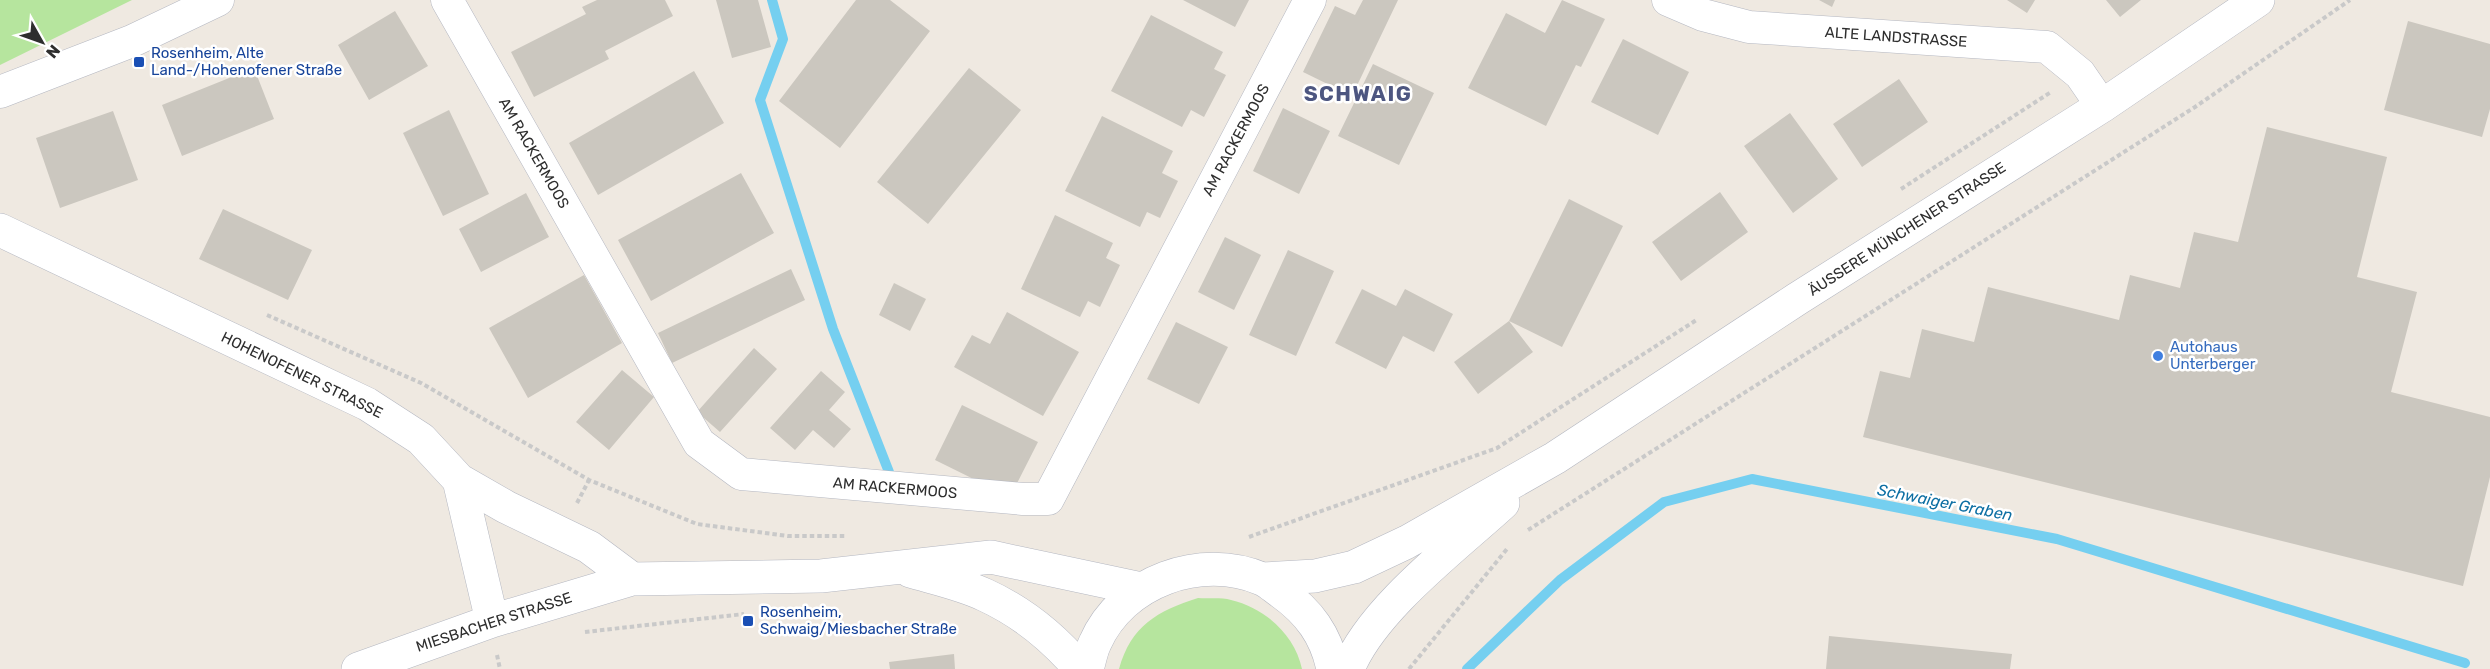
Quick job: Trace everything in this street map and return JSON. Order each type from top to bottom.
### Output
[{"type":"main road","name":"ÄUSSERE MÜNCHENER STRASSE","points":[[1263,579],[1315,576],[1354,567],[1407,542],[1555,458],[1806,293],[2102,106],[2258,0]]},
{"type":"main road","name":"HOHENOFENER STRASSE","points":[[0,230],[367,404],[421,439],[459,480],[492,621]]},
{"type":"main road","name":"ÄUSSERE MÜNCHENER STRASSE","points":[[1348,669],[1356,649],[1382,615],[1430,569],[1555,458]]},
{"type":"main road","points":[[459,480],[507,507],[589,547],[632,579]]},
{"type":"main road","name":"MIESBACHER STRASSE","points":[[358,669],[492,621],[632,579],[821,576],[992,556],[1141,589]]},
{"type":"main road","name":"MIESBACHER STRASSE","points":[[900,567],[985,594],[1036,625],[1062,648],[1080,669]]},
{"type":"main road","points":[[1087,669],[1095,642],[1114,613],[1141,589],[1180,572],[1222,569],[1263,579],[1302,607],[1329,648],[1333,669]]},
{"type":"street","points":[[0,92],[132,41],[218,0]]},
{"type":"street","name":"AM RACKERMOOS","points":[[447,0],[699,443],[741,474],[1023,499],[1048,499],[1310,0]]},
{"type":"street","name":"ALTE LANDSTRASSE","points":[[1668,0],[1703,15],[1749,27],[2047,47],[2080,74],[2102,106]]},
{"type":"path","points":[[1526,531],[2195,107],[2350,0]]},
{"type":"path","points":[[1899,190],[2080,74]]},
{"type":"path","points":[[1246,538],[1497,448],[1708,313]]},
{"type":"path","points":[[589,480],[697,524],[788,536],[846,536]]},
{"type":"path","points":[[1409,669],[1509,546]]},
{"type":"path","points":[[583,632],[748,614]]},
{"type":"green space","points":[[0,0],[132,0],[0,65]]},
{"type":"green space","points":[[1198,598],[1231,600],[1267,616],[1293,645],[1302,669],[1119,669],[1131,642],[1148,622],[1170,609]]},
{"type":"building","points":[[597,0],[665,0],[673,16],[605,51],[609,59],[534,97],[511,52],[586,14],[582,7]]},
{"type":"building","points":[[716,0],[758,0],[771,47],[732,58]]},
{"type":"building","points":[[856,0],[890,0],[930,31],[840,148],[779,101]]},
{"type":"building","points":[[1183,0],[1249,0],[1235,27]]},
{"type":"building","points":[[1363,0],[1398,0],[1352,96],[1303,72],[1335,6],[1355,15]]},
{"type":"building","points":[[1562,0],[1605,19],[1581,67],[1576,65],[1546,126],[1468,88],[1506,13],[1545,33]]},
{"type":"building","points":[[1819,0],[1835,0],[1832,7]]},
{"type":"building","points":[[2007,0],[2035,0],[2027,13]]},
{"type":"building","points":[[2106,0],[2141,0],[2120,17]]},
{"type":"building","points":[[395,11],[428,66],[369,100],[338,45]]},
{"type":"building","points":[[1151,15],[1223,52],[1214,69],[1226,75],[1204,117],[1191,110],[1182,127],[1111,91]]},
{"type":"building","points":[[2408,21],[2490,44],[2490,109],[2482,137],[2384,110]]},
{"type":"building","points":[[1623,39],[1689,72],[1658,135],[1591,102]]},
{"type":"building","points":[[1373,64],[1434,93],[1399,165],[1338,136]]},
{"type":"building","points":[[254,68],[274,119],[182,156],[162,105]]},
{"type":"building","points":[[969,68],[1021,110],[928,224],[877,182]]},
{"type":"building","points":[[694,71],[724,123],[598,195],[569,143]]},
{"type":"building","points":[[1899,79],[1928,122],[1862,167],[1833,124]]},
{"type":"building","points":[[1283,108],[1330,131],[1299,194],[1253,171]]},
{"type":"building","points":[[449,110],[489,194],[443,216],[403,133]]},
{"type":"building","points":[[113,111],[138,180],[60,208],[36,138]]},
{"type":"building","points":[[1790,113],[1838,179],[1793,213],[1744,146]]},
{"type":"building","points":[[1102,116],[1173,151],[1162,173],[1178,181],[1160,218],[1147,212],[1140,227],[1065,191]]},
{"type":"building","name":"Autohaus Unterberger","points":[[2267,127],[2387,157],[2357,277],[2417,292],[2391,392],[2490,417],[2490,477],[2463,586],[1863,437],[1880,371],[1910,378],[1922,329],[1974,342],[1988,287],[2119,320],[2130,275],[2180,288],[2194,232],[2238,242]]},
{"type":"building","points":[[741,173],[774,233],[651,301],[618,240]]},
{"type":"building","points":[[1720,192],[1748,232],[1681,281],[1652,242]]},
{"type":"building","points":[[526,193],[549,237],[481,272],[459,229]]},
{"type":"building","points":[[1569,199],[1623,226],[1562,347],[1509,321]]},
{"type":"building","points":[[223,209],[312,250],[288,300],[199,259]]},
{"type":"building","points":[[1055,215],[1113,243],[1106,258],[1120,265],[1100,307],[1088,301],[1080,317],[1021,289]]},
{"type":"building","points":[[1225,237],[1261,255],[1234,310],[1198,292]]},
{"type":"building","points":[[1288,250],[1334,271],[1296,356],[1249,335]]},
{"type":"building","points":[[791,269],[805,300],[672,363],[658,333]]},
{"type":"building","points":[[584,275],[622,343],[528,398],[489,328]]},
{"type":"building","points":[[894,283],[926,299],[910,331],[879,315]]},
{"type":"building","points":[[1362,289],[1396,306],[1405,289],[1453,314],[1434,352],[1403,336],[1386,369],[1335,343]]},
{"type":"building","points":[[1007,312],[1079,352],[1043,416],[954,367],[972,335],[990,344]]},
{"type":"building","points":[[1509,321],[1533,352],[1478,394],[1454,362]]},
{"type":"building","points":[[1176,322],[1228,347],[1199,404],[1147,379]]},
{"type":"building","points":[[754,348],[777,369],[720,432],[697,412]]},
{"type":"building","points":[[622,370],[654,397],[609,450],[576,422]]},
{"type":"building","points":[[821,371],[845,392],[829,410],[851,429],[834,448],[813,430],[795,450],[770,428]]},
{"type":"building","points":[[962,405],[1038,442],[1010,497],[935,460]]},
{"type":"building","points":[[1829,636],[2012,654],[2010,669],[1826,669]]},
{"type":"building","points":[[954,654],[955,669],[890,669],[889,662]]},
{"type":"waterway","points":[[772,0],[783,39],[760,100],[833,329],[889,472]]},
{"type":"waterway","name":"Schwaiger Graben","points":[[1467,669],[1560,580],[1664,502],[1752,479],[2057,539],[2465,663]]},
{"type":"place","name":"Rosenheim, Alte Land-/Hohenofener Straße","points":[[139,62]]},
{"type":"place","name":"Autohaus Unterberger","points":[[2158,356]]},
{"type":"place","name":"Rosenheim, Schwaig/Miesbacher Straße","points":[[748,621]]},
{"type":"district","name":"SCHWAIG","points":[[1358,94]]}]
